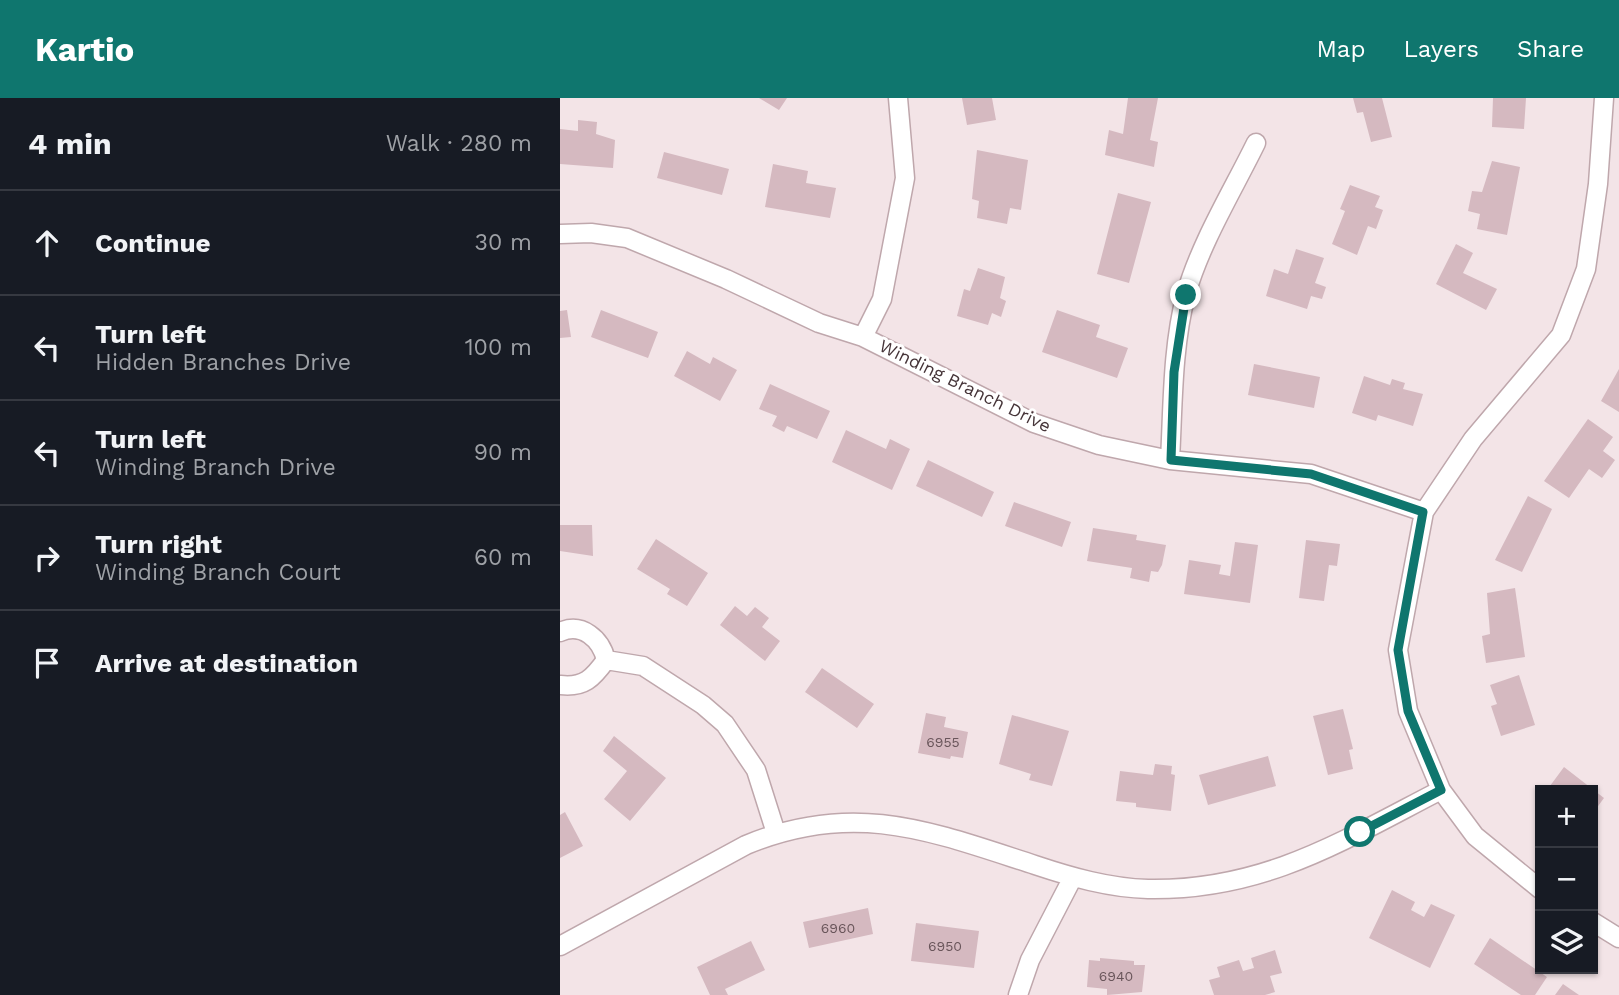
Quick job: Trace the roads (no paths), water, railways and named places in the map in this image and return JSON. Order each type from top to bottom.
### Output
[{"type":"street","points":[[863,337],[882,299],[905,178],[898,98]]},
{"type":"street","points":[[1535,885],[1475,836],[1441,790],[1408,711],[1398,650],[1423,512],[1474,439],[1561,335],[1586,269],[1598,184],[1604,98]]},
{"type":"street","points":[[1171,460],[1174,372],[1186,295],[1206,243],[1256,143]]},
{"type":"street","name":"Winding Branch Drive","points":[[560,234],[591,233],[627,238],[726,279],[819,323],[863,337],[1034,423],[1099,445],[1171,460],[1311,474],[1423,512]]},
{"type":"street","points":[[560,632],[577,628],[592,635],[602,646],[606,660]]},
{"type":"street","points":[[560,685],[575,687],[592,679],[606,660]]},
{"type":"street","points":[[606,660],[643,666],[703,705],[725,724],[756,770],[776,833]]},
{"type":"street","points":[[560,946],[746,845],[776,833],[824,823],[876,822],[924,829],[1073,877],[1146,889],[1215,887],[1297,864],[1441,790]]},
{"type":"street","points":[[1018,995],[1030,960],[1073,877]]},
{"type":"street","points":[[1598,925],[1619,939]]}]
